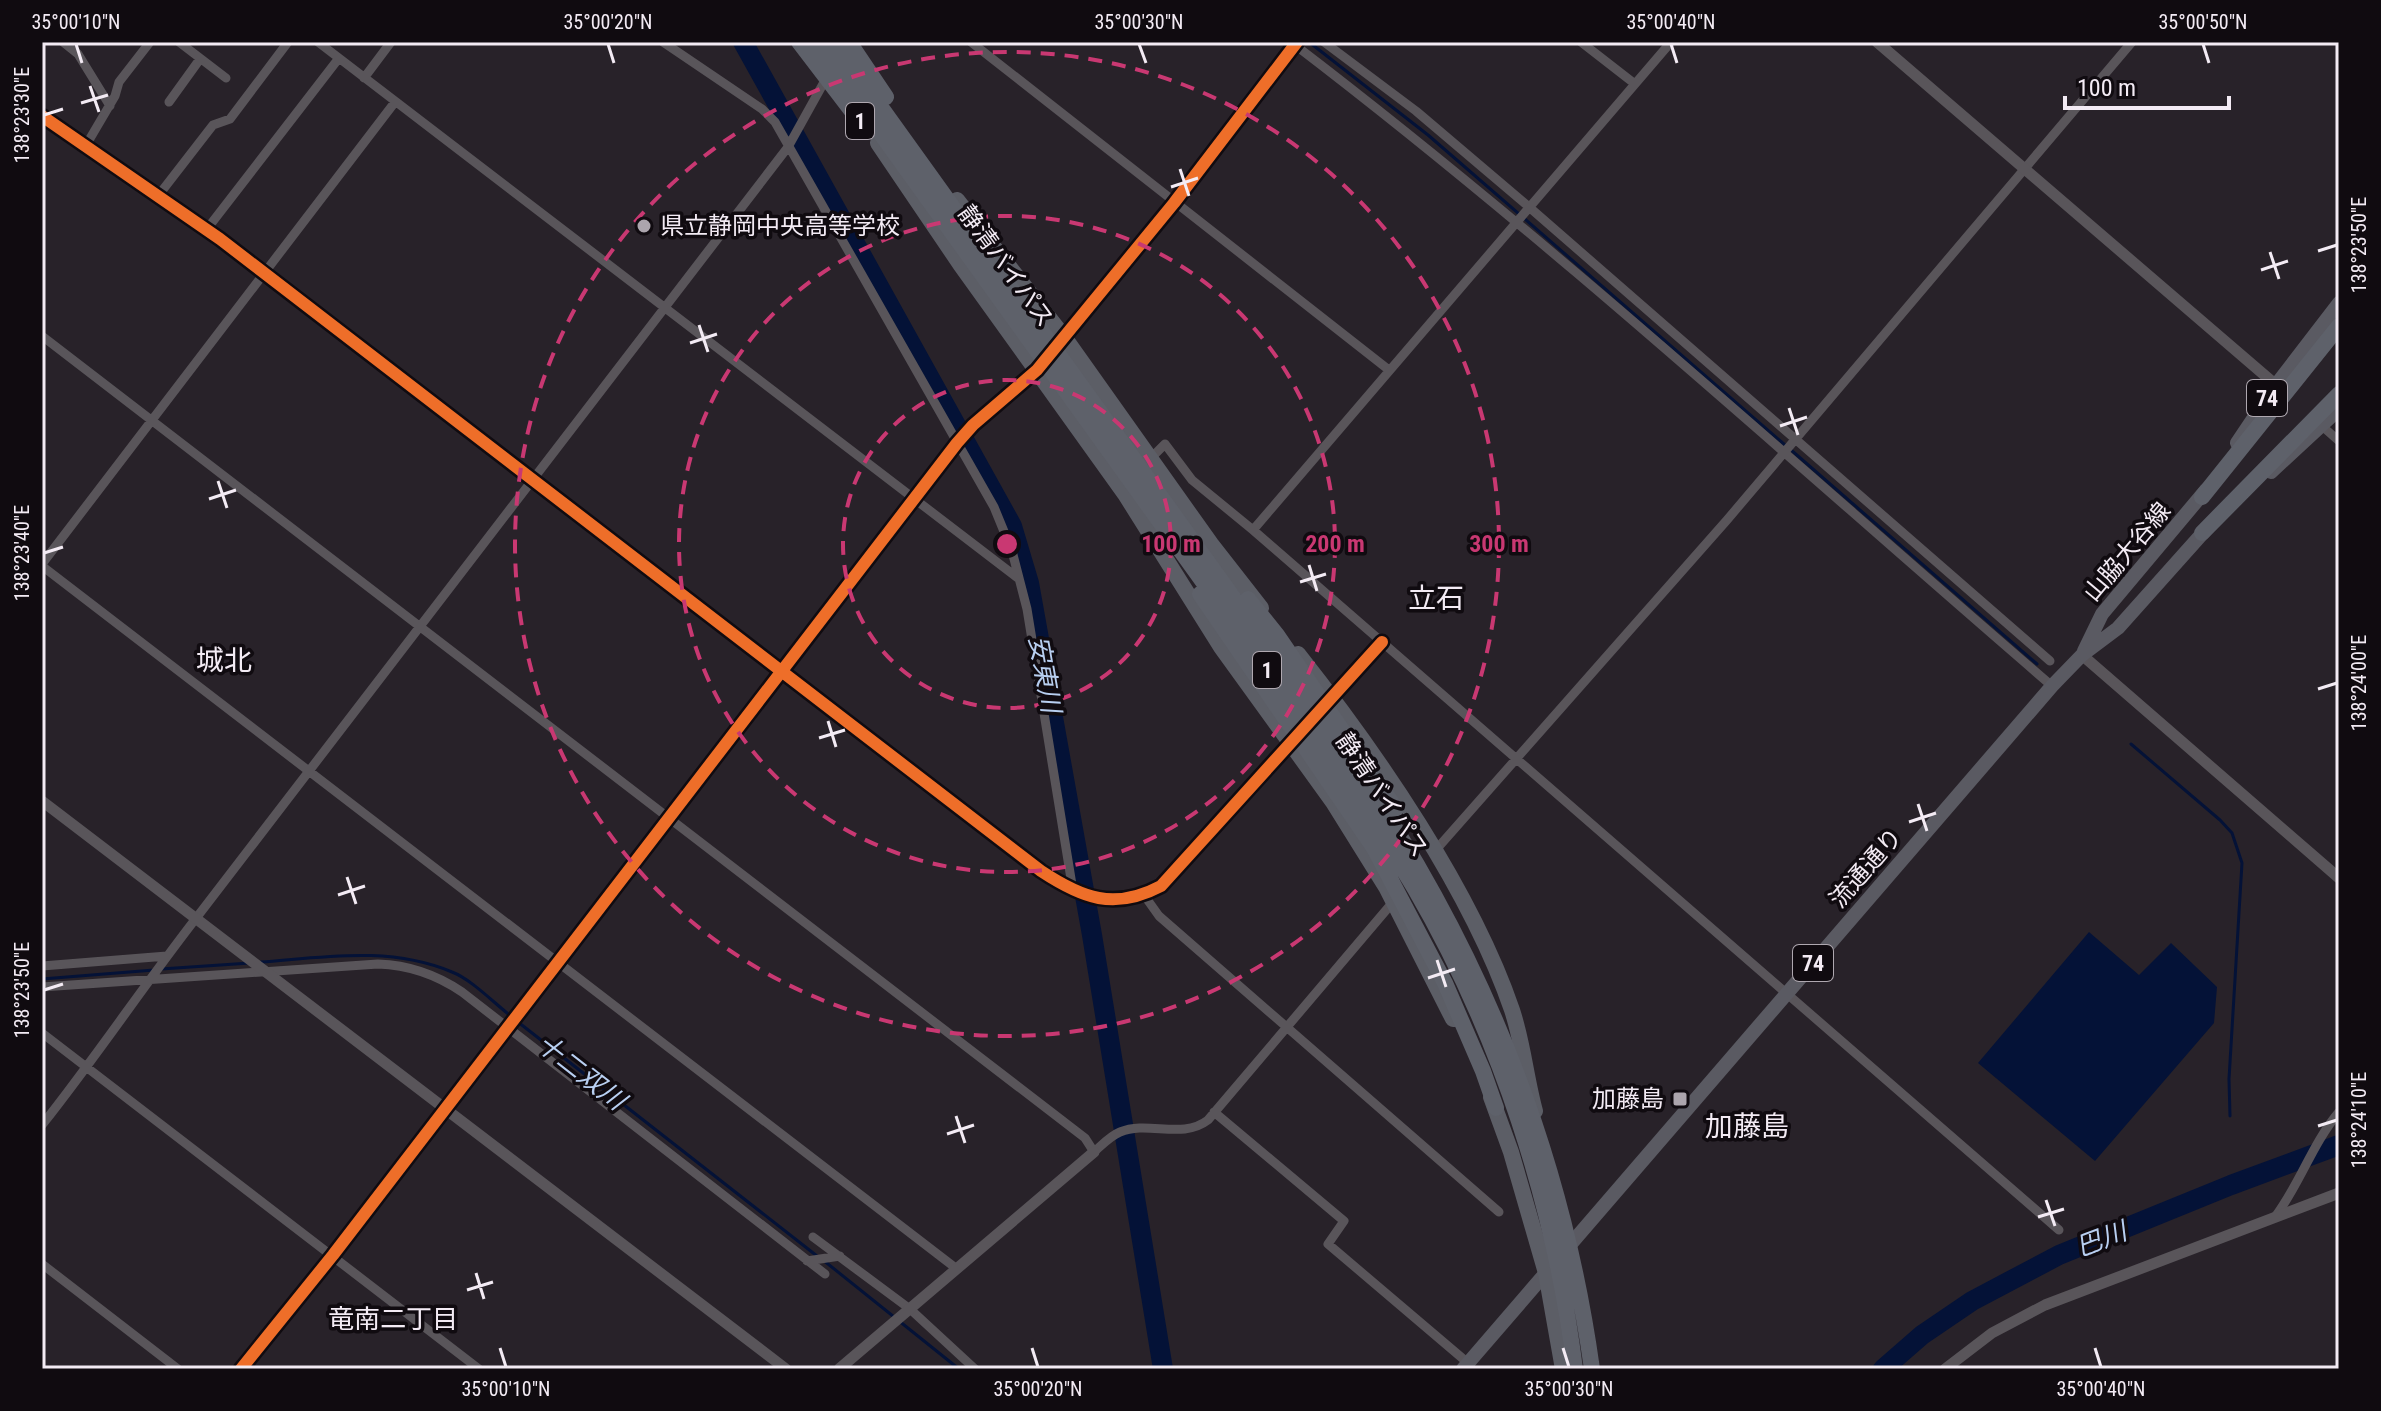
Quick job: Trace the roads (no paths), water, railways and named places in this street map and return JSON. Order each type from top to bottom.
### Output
[{"type":"highway","name":"1","points":[[799,42],[862,123],[926,196]]},
{"type":"highway","name":"1","points":[[813,42],[960,264],[1125,494],[1221,647],[1359,844],[1393,902],[1496,1108]]},
{"type":"highway","name":"静清バイパス","points":[[813,42],[1347,782],[1416,890],[1494,1053],[1516,1113],[1546,1212],[1575,1369]]},
{"type":"highway","name":"1","points":[[844,44],[904,133],[1064,337],[1211,544],[1330,697],[1392,785],[1471,916],[1500,979],[1526,1060],[1534,1107]]},
{"type":"highway","name":"静清バイパス","points":[[844,44],[959,202],[990,259],[1400,833],[1429,883],[1482,986],[1514,1063],[1561,1206],[1594,1369]]},
{"type":"highway","name":"74","points":[[2202,497],[2339,326]]},
{"type":"highway","name":"74","points":[[2202,533],[2339,394]]},
{"type":"highway","name":"1","points":[[1105,444],[1129,491],[1374,848],[1422,936],[1468,1036],[1496,1108],[1546,1273],[1563,1369]]},
{"type":"highway","name":"1","points":[[1183,526],[1238,586],[1277,635],[1408,827],[1435,875],[1503,1018],[1534,1107],[1573,1241],[1594,1369]]},
{"type":"main road","name":"74","points":[[2202,497],[2276,385],[2339,303]]},
{"type":"main road","name":"74","points":[[2202,533],[2339,409]]},
{"type":"main road","name":"山脇大谷線","points":[[2082,655],[2102,614],[2202,497]]},
{"type":"main road","name":"山脇大谷線","points":[[2082,655],[2118,628],[2202,533]]},
{"type":"main road","name":"流通通り","points":[[1466,1366],[2082,655]]},
{"type":"street","points":[[63,42],[78,54],[110,106]]},
{"type":"street","points":[[85,147],[110,106],[119,82],[150,42]]},
{"type":"street","points":[[179,42],[226,78]]},
{"type":"street","points":[[158,196],[213,125],[230,119],[288,42]]},
{"type":"street","points":[[364,78],[391,42]]},
{"type":"street","points":[[663,42],[762,109],[775,122],[994,507],[1012,551],[1027,609],[1073,891]]},
{"type":"street","points":[[971,42],[1389,370]]},
{"type":"street","points":[[1324,42],[1416,111],[1529,207],[2050,661]]},
{"type":"street","points":[[1581,42],[1635,84]]},
{"type":"street","points":[[1253,530],[1671,42]]},
{"type":"street","points":[[1877,42],[2276,385]]},
{"type":"street","points":[[1891,54],[1901,42]]},
{"type":"street","points":[[1434,852],[1785,452],[2132,42]]},
{"type":"street","points":[[320,43],[1019,579]]},
{"type":"street","points":[[42,1125],[167,956],[310,774],[788,147],[844,44]]},
{"type":"street","points":[[241,1369],[333,1255],[957,443],[973,425],[1037,370],[1174,203],[1296,44],[1517,221],[2052,686]]},
{"type":"street","points":[[207,229],[339,58]]},
{"type":"street","points":[[169,102],[200,59]]},
{"type":"street","points":[[395,102],[42,565],[957,1269]]},
{"type":"street","points":[[42,116],[207,229],[1041,871],[1073,891],[1097,898],[1126,900],[1161,886],[1382,642]]},
{"type":"street","points":[[42,336],[1085,1138],[1094,1152]]},
{"type":"street","points":[[2322,426],[2339,441]]},
{"type":"street","points":[[1150,459],[1165,444],[1192,480],[2059,1230]]},
{"type":"street","points":[[2082,655],[2339,878]]},
{"type":"street","points":[[42,801],[786,1369]]},
{"type":"street","points":[[1144,895],[1159,916],[1499,1212]]},
{"type":"street","points":[[839,1369],[1115,1134],[1141,1128],[1190,1129],[1201,1125],[1393,902]]},
{"type":"street","points":[[42,966],[167,956]]},
{"type":"street","points":[[42,987],[378,964],[399,965],[428,973],[451,985],[507,1027],[825,1274]]},
{"type":"street","points":[[42,1033],[479,1369]]},
{"type":"street","points":[[1214,1112],[1344,1221],[1328,1244],[1466,1366]]},
{"type":"street","points":[[2275,1217],[2289,1198],[2314,1145],[2339,1112]]},
{"type":"street","points":[[1945,1369],[1992,1333],[2045,1305],[2339,1193]]},
{"type":"street","points":[[813,1237],[975,1369]]},
{"type":"street","points":[[807,1261],[840,1256]]},
{"type":"street","points":[[42,1264],[178,1369]]},
{"type":"water","points":[[2089,932],[2139,975],[2171,943],[2217,987],[2214,1023],[2095,1161],[1978,1063]]},
{"type":"waterway","name":"安東川","points":[[743,42],[1012,526],[1029,583],[1092,935],[1163,1369]]},
{"type":"waterway","points":[[1309,42],[1428,135],[1785,445]]},
{"type":"waterway","points":[[1791,450],[2037,664]]},
{"type":"waterway","points":[[2131,744],[2220,820],[2232,833],[2242,863],[2229,1079],[2230,1116]]},
{"type":"waterway","name":"十二双川","points":[[261,962],[358,955],[429,964],[467,980],[512,1017]]},
{"type":"waterway","name":"十二双川","points":[[161,969],[250,963]]},
{"type":"waterway","name":"十二双川","points":[[42,979],[154,970]]},
{"type":"waterway","name":"十二双川","points":[[518,1022],[817,1256]]},
{"type":"waterway","name":"巴川","points":[[1883,1369],[1922,1335],[1972,1301],[2059,1255],[2339,1145]]},
{"type":"waterway","name":"十二双川","points":[[823,1260],[959,1369]]},
{"type":"place","name":"県立静岡中央高等学校","points":[[644,226]]},
{"type":"place","name":"加藤島","points":[[1680,1099]]},
{"type":"district","name":"立石","points":[[1436,598]]},
{"type":"district","name":"城北","points":[[224,660]]},
{"type":"district","name":"加藤島","points":[[1747,1126]]},
{"type":"district","name":"竜南二丁目","points":[[393,1319]]}]
